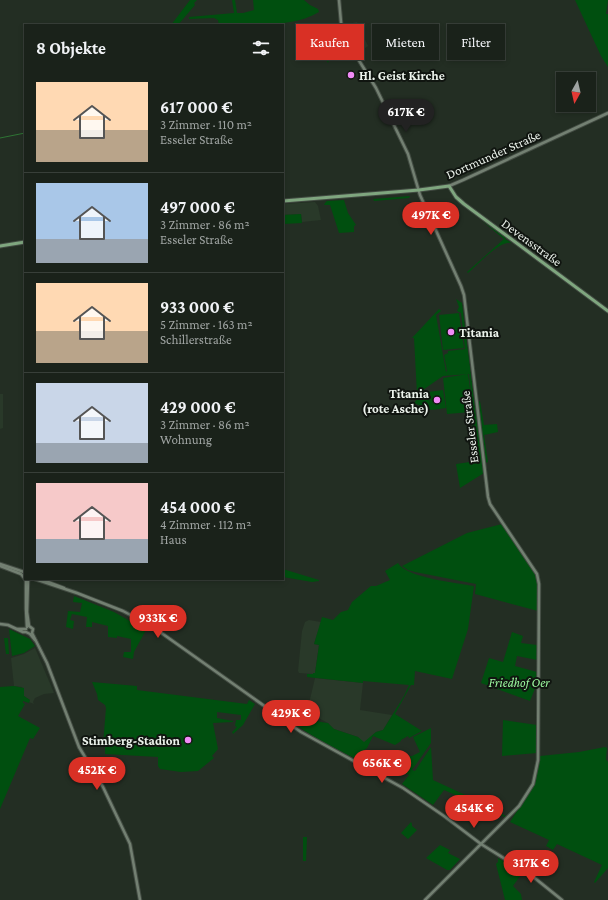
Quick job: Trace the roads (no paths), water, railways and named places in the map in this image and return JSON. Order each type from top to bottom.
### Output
[{"type":"main road","name":"Esseler Straße","points":[[339,0],[342,33],[376,88],[408,154],[419,190],[463,292],[488,497],[490,504],[537,574],[539,584],[539,755],[533,784],[519,806],[424,900]]},
{"type":"main road","name":"Dortmunder Straße","points":[[284,201],[380,194],[449,186],[608,113]]},
{"type":"main road","name":"Devensstraße","points":[[449,186],[456,197],[464,204],[608,311]]},
{"type":"main road","points":[[0,246],[24,242]]},
{"type":"main road","points":[[0,565],[24,572]]},
{"type":"main road","points":[[0,565],[23,576]]},
{"type":"main road","points":[[28,580],[27,629],[31,633],[46,663],[79,747],[103,787],[130,844],[140,900]]},
{"type":"main road","points":[[38,580],[66,589]]},
{"type":"main road","points":[[43,580],[123,611],[153,627],[301,732],[404,788],[481,844],[517,865],[562,900]]},
{"type":"main road","points":[[0,624],[22,630],[33,628],[31,633]]},
{"type":"waterway","points":[[0,138],[24,133]]},
{"type":"place","name":"Hl. Geist Kirche","points":[[351,75]]},
{"type":"place","name":"Titania","points":[[451,332]]},
{"type":"place","name":"Titania (rote Asche)","points":[[437,400]]},
{"type":"place","name":"Stimberg-Stadion","points":[[188,740]]},
{"type":"park label","name":"Friedhof Oer","points":[[519,682]]}]
